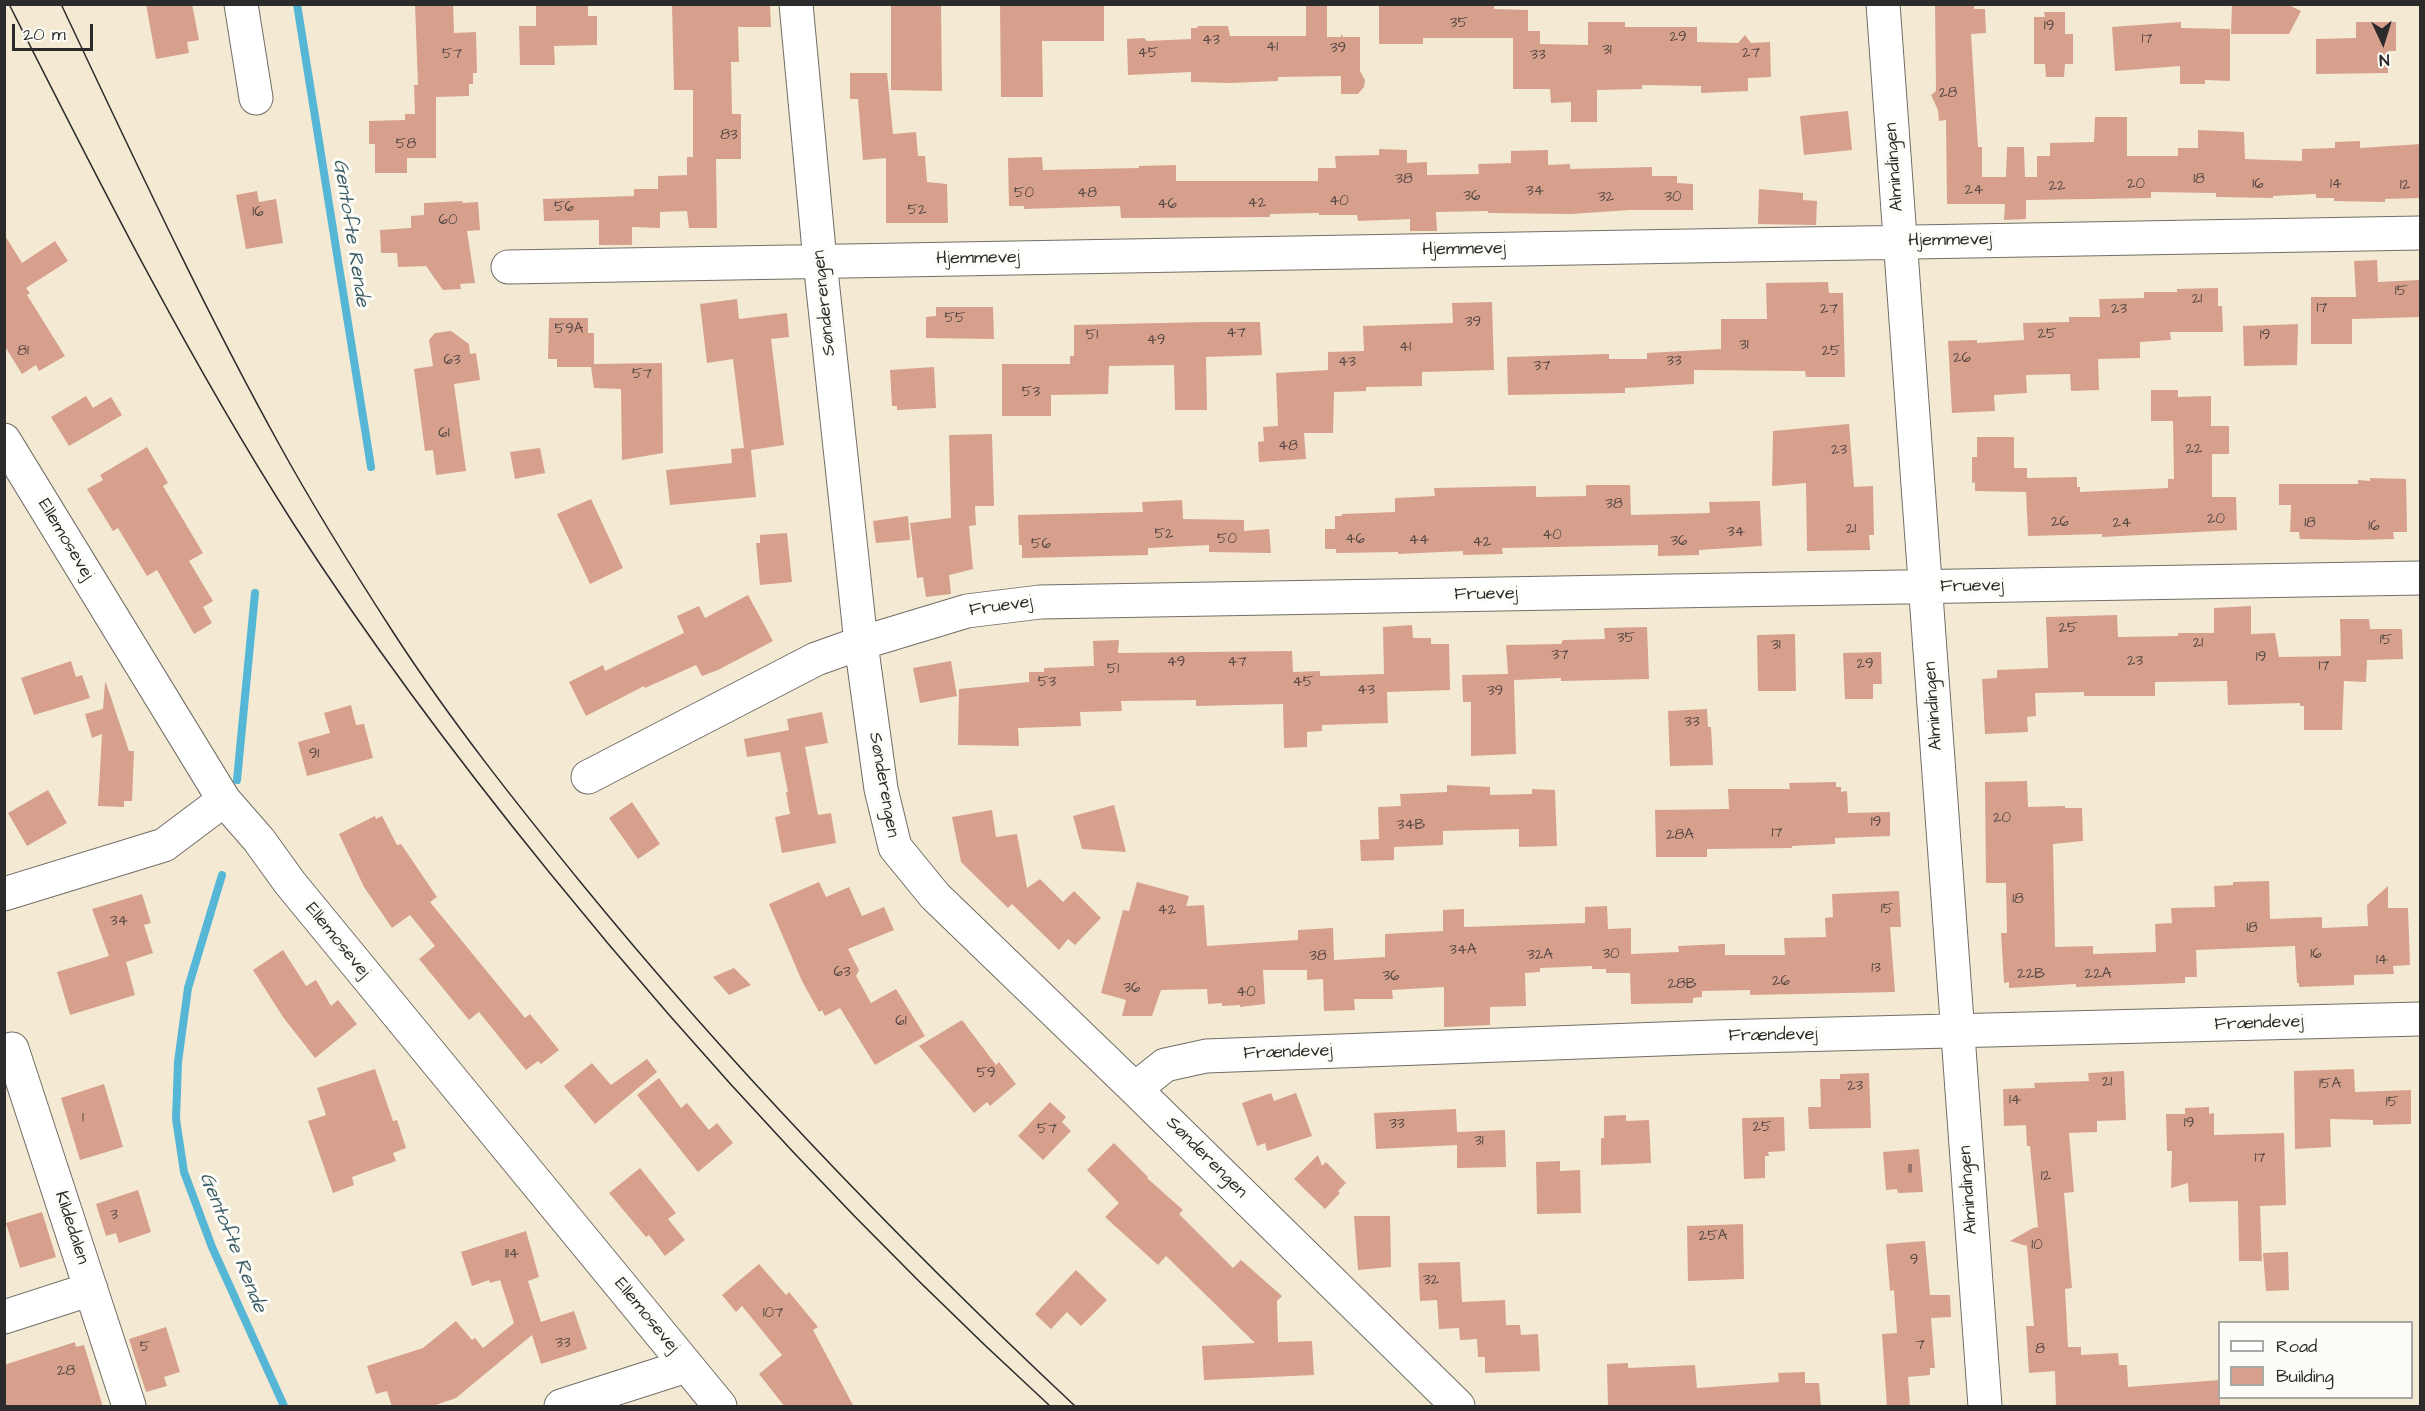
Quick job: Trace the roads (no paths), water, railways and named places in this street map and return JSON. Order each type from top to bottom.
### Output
[{"type":"street","points":[[241,4],[256,98]]},
{"type":"street","name":"Sønderengen","points":[[796,4],[820,261],[861,643],[881,789],[895,847],[935,896],[1136,1089],[1458,1407]]},
{"type":"street","name":"Almindingen","points":[[1883,4],[1985,1407]]},
{"type":"street","name":"Hjemmevej","points":[[508,267],[2421,233]]},
{"type":"street","name":"Ellemosevej","points":[[4,440],[224,800],[720,1407]]},
{"type":"street","name":"Fruevej","points":[[588,777],[816,659],[967,611],[1040,602],[2421,578]]},
{"type":"street","points":[[4,894],[164,845],[224,800]]},
{"type":"street","name":"Frændevej","points":[[1136,1089],[1165,1065],[1206,1056],[1714,1037],[2421,1019]]},
{"type":"street","name":"Kildedalen","points":[[8,1050],[92,1289],[129,1407]]},
{"type":"street","points":[[4,1317],[92,1289]]},
{"type":"street","points":[[561,1407],[686,1366]]},
{"type":"waterway","name":"Gentofte Rende","points":[[297,4],[371,467]]},
{"type":"waterway","name":"Gentofte Rende","points":[[237,780],[255,593]]},
{"type":"waterway","name":"Gentofte Rende","points":[[222,875],[188,988],[178,1062],[176,1119],[184,1172],[212,1247],[284,1406]]},
{"type":"tram line","points":[[9,4],[110,202],[216,397],[293,523],[353,613],[416,701],[607,943],[728,1081],[917,1280],[1050,1406]]},
{"type":"tram line","points":[[61,4],[194,281],[279,444],[349,562],[437,697],[557,854],[640,953],[759,1088],[882,1218],[1075,1406]]}]
